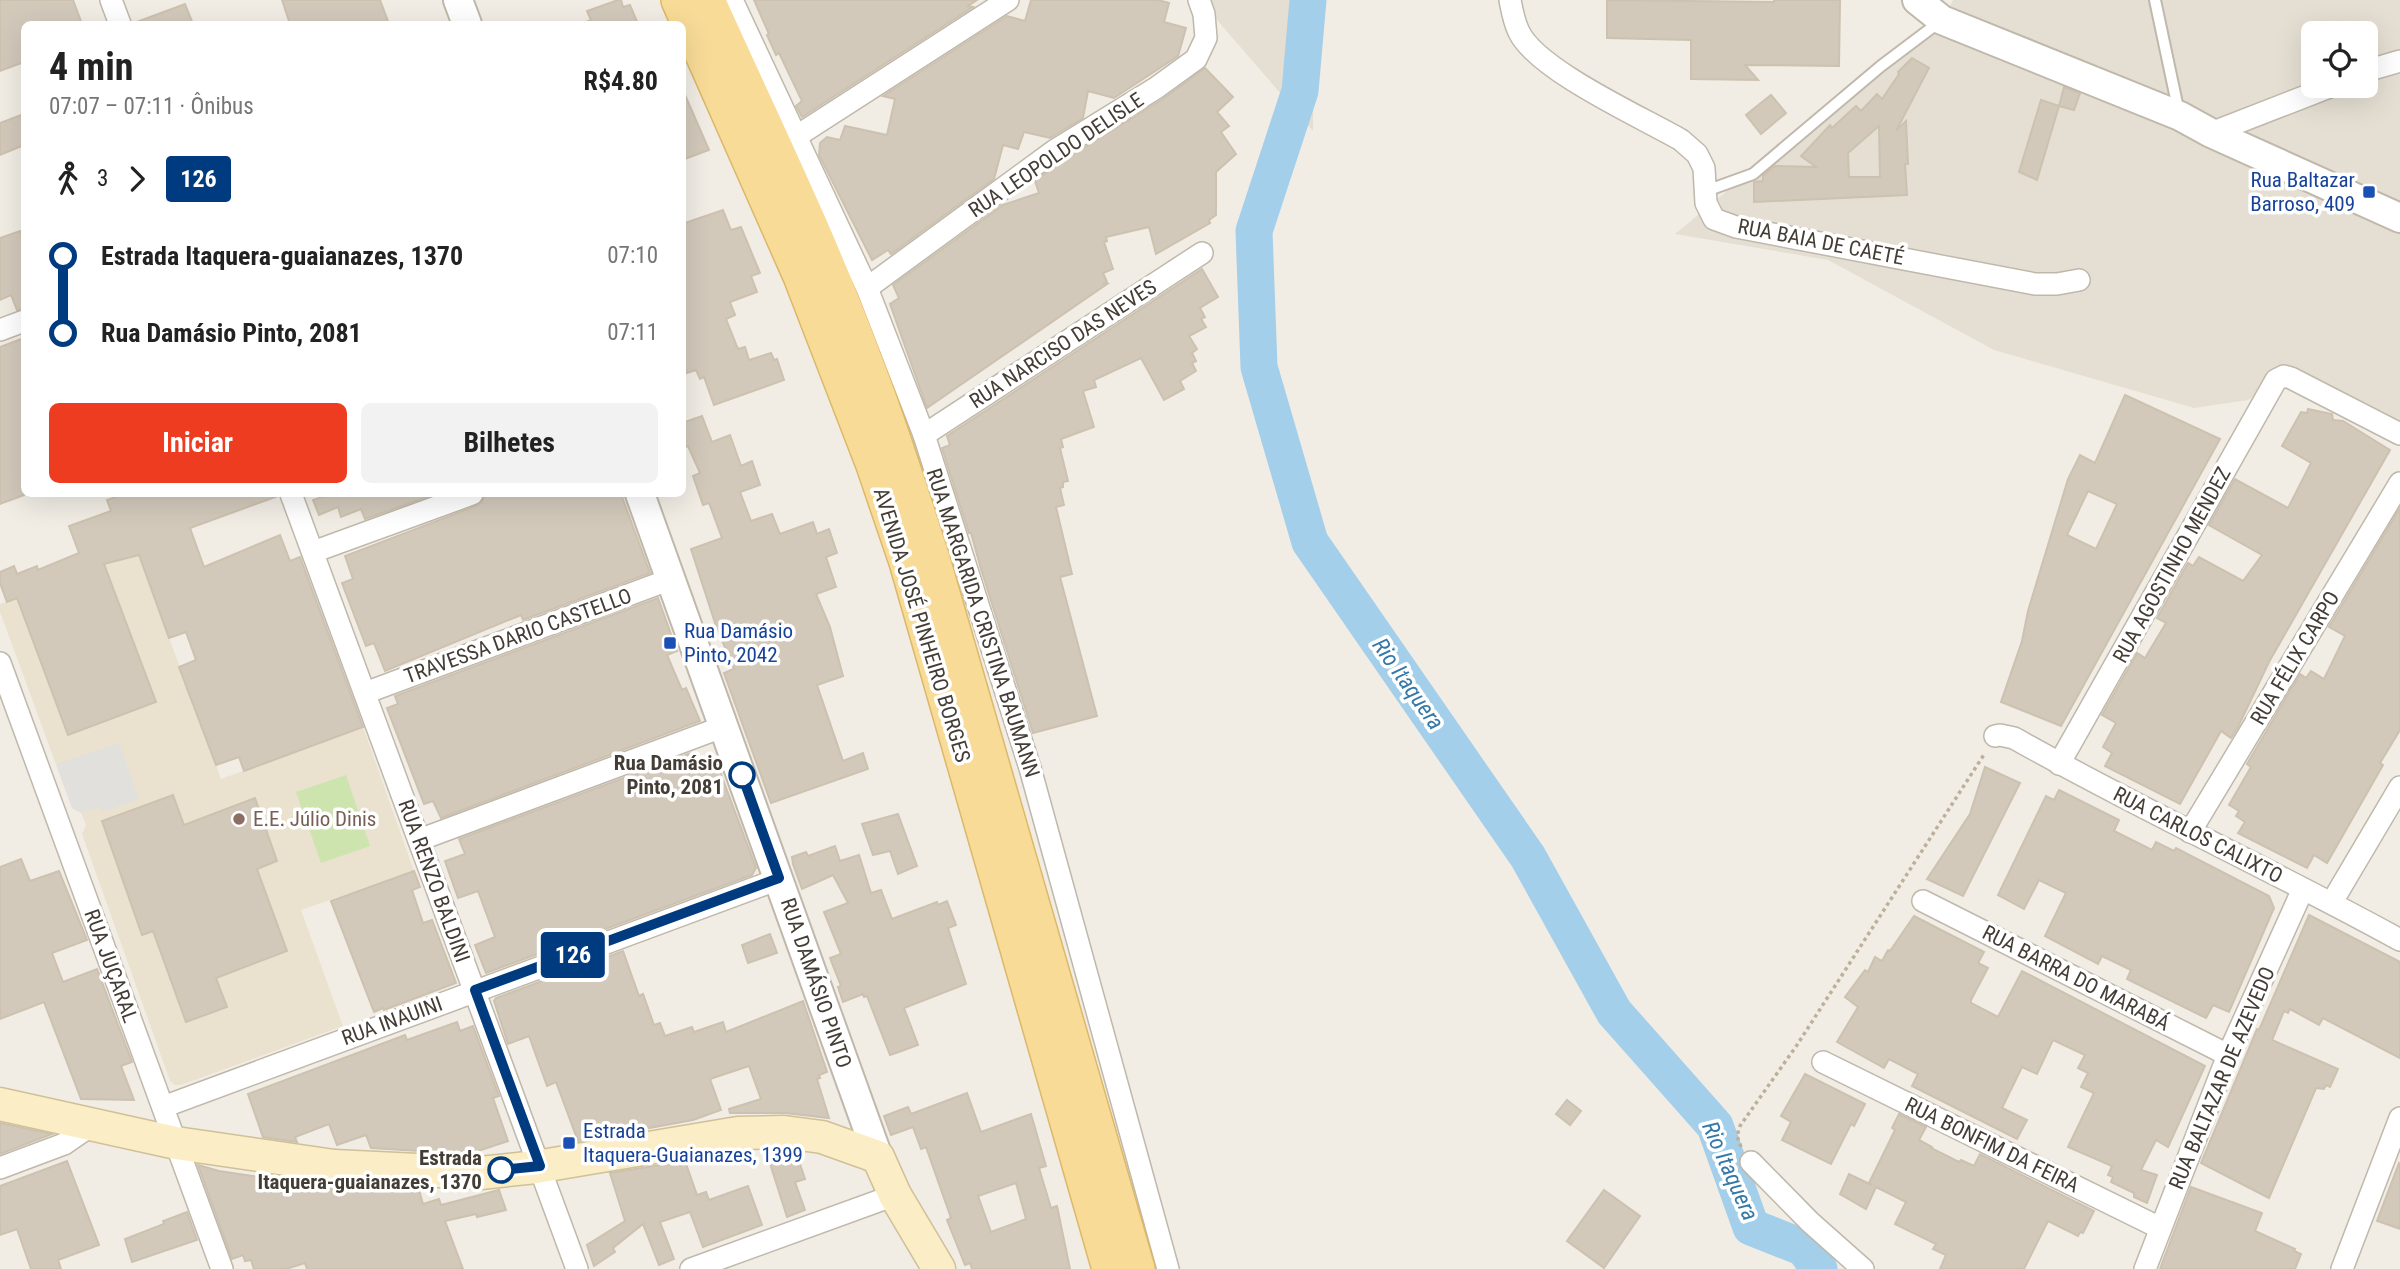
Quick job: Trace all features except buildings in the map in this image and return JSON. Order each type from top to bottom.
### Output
[{"type":"main road","name":"AVENIDA JOSÉ PINHEIRO BORGES","points":[[678,0],[801,276],[865,442],[907,562],[1110,1269]]},
{"type":"main road","name":"AVENIDA JOSÉ PINHEIRO BORGES","points":[[707,0],[822,253],[900,460],[932,559],[1137,1269]]},
{"type":"main road","points":[[0,1104],[176,1143],[334,1166],[480,1173],[540,1166],[738,1132],[784,1132],[822,1137],[878,1157],[895,1195],[939,1269]]},
{"type":"street","points":[[111,0],[119,21]]},
{"type":"street","points":[[458,0],[466,21]]},
{"type":"street","name":"RUA MARGARIDA CRISTINA BAUMANN","points":[[732,0],[867,288],[924,435],[1030,768],[1168,1269]]},
{"type":"street","points":[[797,136],[1008,0]]},
{"type":"street","name":"RUA LEOPOLDO DELISLE","points":[[867,288],[1054,151],[1156,88],[1196,59],[1206,38],[1204,14],[1199,0]]},
{"type":"street","name":"RUA BAIA DE CAETÉ","points":[[1510,0],[1520,34],[1538,56],[1561,73],[1681,140],[1697,154],[1704,168],[1706,203],[1714,219],[1736,227],[2035,284],[2079,280]]},
{"type":"street","points":[[1917,0],[1942,20],[2180,116],[2211,133],[2400,218]]},
{"type":"street","points":[[2378,67],[2400,61]]},
{"type":"street","points":[[2211,133],[2301,98]]},
{"type":"street","name":"RUA NARCISO DAS NEVES","points":[[924,435],[1202,253]]},
{"type":"street","points":[[0,330],[21,322]]},
{"type":"street","name":"RUA AGOSTINHO MENDEZ","points":[[2059,764],[2272,386],[2280,377],[2291,378],[2400,434]]},
{"type":"street","name":"RUA FÉLIX CARPO","points":[[2190,832],[2400,483]]},
{"type":"street","name":"RUA RENZO BALDINI","points":[[292,497],[577,1269]]},
{"type":"street","points":[[313,552],[464,497]]},
{"type":"street","name":"RUA DAMÁSIO PINTO","points":[[641,497],[878,1157]]},
{"type":"street","name":"TRAVESSA DARIO CASTELLO","points":[[365,693],[671,579]]},
{"type":"street","name":"RUA JUÇARAL","points":[[0,663],[222,1269]]},
{"type":"street","points":[[419,840],[725,726]]},
{"type":"street","name":"RUA CARLOS CALIXTO","points":[[1995,736],[2014,738],[2059,764],[2332,902],[2400,940]]},
{"type":"street","points":[[2332,902],[2400,787]]},
{"type":"street","name":"RUA INAUINI","points":[[163,1107],[779,878]]},
{"type":"street","name":"RUA BALTAZAR DE AZEVEDO","points":[[2145,1269],[2228,1055],[2303,889]]},
{"type":"street","name":"RUA BARRA DO MARABÁ","points":[[1923,901],[2228,1055]]},
{"type":"street","name":"RUA BONFIM DA FEIRA","points":[[1823,1062],[2160,1228]]},
{"type":"street","points":[[2343,1269],[2400,1118]]},
{"type":"street","points":[[0,1168],[64,1144],[93,1125]]},
{"type":"street","points":[[1751,1162],[1810,1222],[1863,1269]]},
{"type":"street","points":[[691,1269],[895,1195]]},
{"type":"lane","points":[[2155,0],[2180,116]]},
{"type":"lane","points":[[1706,191],[1753,174],[1881,66],[1942,20]]},
{"type":"path","points":[[1751,1162],[1737,1136],[1740,1126],[1797,1045],[1995,736]]},
{"type":"shaded area","points":[[1208,0],[1314,0],[1313,131],[1217,20]]},
{"type":"shaded area","points":[[1953,0],[2400,0],[2400,421],[2292,373],[2248,400],[2194,408],[1994,350],[1828,260],[1675,234],[1950,6]]},
{"type":"shaded area","name":"E.E. Júlio Dinis","points":[[138,553],[221,779],[363,727],[414,871],[301,910],[343,1026],[181,1085],[170,1081],[82,834],[86,825],[81,813],[72,808],[0,612],[0,604]]},
{"type":"shaded area","points":[[119,743],[139,799],[103,812],[101,807],[81,813],[72,808],[56,764]]},
{"type":"green space","points":[[346,775],[370,846],[321,863],[296,792]]},
{"type":"waterway","name":"Rio Itaquera","points":[[1308,0],[1300,91],[1254,231],[1259,367],[1310,542],[1528,857],[1614,1012],[1715,1126],[1751,1227],[1804,1248],[1819,1269]]},
{"type":"bus line","name":"126","points":[[501,1170],[540,1166],[475,990],[779,878],[742,775]]},
{"type":"place","name":"Rua Baltazar Barroso, 409","points":[[2369,192]]},
{"type":"place","name":"Rua Damásio Pinto, 2042","points":[[670,643]]},
{"type":"place","name":"Rua Damásio Pinto, 2081","points":[[742,775]]},
{"type":"place","name":"E.E. Júlio Dinis","points":[[239,819]]},
{"type":"place","name":"Estrada Itaquera-Guaianazes, 1399","points":[[569,1143]]},
{"type":"place","name":"Estrada Itaquera-guaianazes, 1370","points":[[501,1170]]}]
